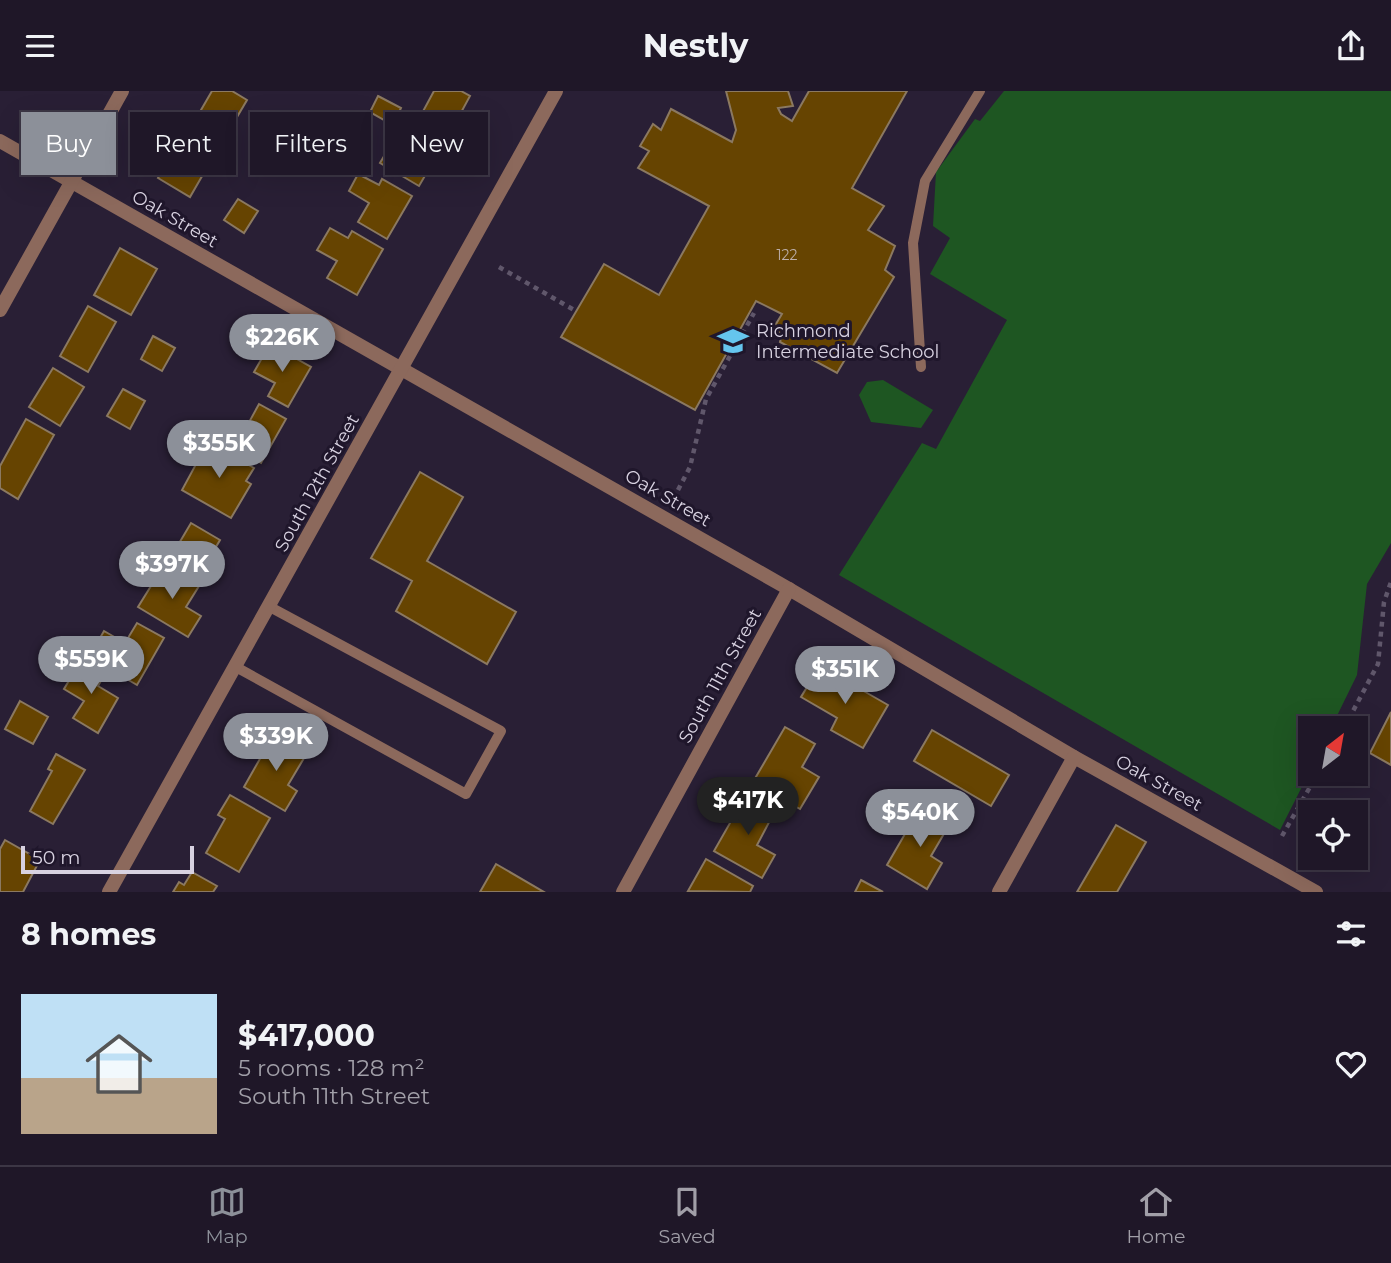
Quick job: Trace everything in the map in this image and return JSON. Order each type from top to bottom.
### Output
[{"type":"street","points":[[0,310],[122,91]]},
{"type":"street","name":"South 12th Street","points":[[109,892],[403,370],[556,91]]},
{"type":"street","name":"Oak Street","points":[[0,141],[789,589],[1074,757],[1316,892]]},
{"type":"street","name":"South 11th Street","points":[[623,892],[789,589]]},
{"type":"street","points":[[999,892],[1074,757]]},
{"type":"lane","points":[[921,367],[913,243],[925,181],[980,91]]},
{"type":"lane","points":[[236,667],[466,795],[501,731],[270,607]]},
{"type":"path","points":[[499,267],[576,311]]},
{"type":"path","points":[[678,490],[690,467],[706,399],[754,313]]},
{"type":"path","points":[[1350,716],[1378,664],[1384,602],[1391,582]]},
{"type":"path","points":[[1282,836],[1311,786]]},
{"type":"green space","points":[[1004,91],[1391,91],[1391,543],[1367,584],[1357,675],[1337,716],[1298,716],[1298,786],[1302,786],[1280,830],[839,575],[922,443],[936,449],[1007,320],[930,274],[950,238],[933,226],[936,172],[975,119],[980,121]]},
{"type":"green space","points":[[883,380],[933,410],[921,428],[871,422],[859,395],[867,382]]},
{"type":"building","points":[[212,91],[232,91],[247,100],[236,119],[236,112],[200,112]]},
{"type":"building","points":[[434,91],[461,91],[470,96],[461,112],[423,112]]},
{"type":"building","points":[[726,91],[788,91],[793,106],[778,108],[781,114],[792,121],[809,91],[907,91],[852,188],[884,206],[868,230],[895,246],[885,270],[894,277],[837,373],[780,342],[782,334],[773,329],[782,314],[756,301],[695,410],[561,337],[604,264],[659,295],[709,206],[638,168],[649,151],[640,146],[653,124],[661,130],[671,109],[732,142],[736,130]]},
{"type":"building","points":[[378,96],[401,108],[399,112],[385,112],[385,120],[370,112]]},
{"type":"building","points":[[160,175],[203,175],[190,197],[158,178]]},
{"type":"building","points":[[360,175],[379,185],[382,179],[412,196],[387,239],[358,222],[369,203],[349,191]]},
{"type":"building","points":[[400,175],[425,175],[419,186]]},
{"type":"building","points":[[238,199],[258,211],[244,233],[224,220]]},
{"type":"building","points":[[330,228],[348,238],[352,231],[383,249],[357,295],[327,278],[337,261],[317,250]]},
{"type":"building","points":[[120,248],[157,269],[131,315],[94,295]]},
{"type":"building","points":[[88,306],[116,322],[88,372],[60,356]]},
{"type":"building","points":[[153,336],[175,348],[162,371],[141,359]]},
{"type":"building","points":[[270,344],[311,367],[288,407],[268,396],[275,383],[254,372]]},
{"type":"building","points":[[53,368],[84,387],[60,426],[29,407]]},
{"type":"building","points":[[123,389],[145,401],[130,429],[107,416]]},
{"type":"building","points":[[259,404],[286,419],[261,463],[235,448]]},
{"type":"building","points":[[26,419],[54,435],[18,499],[0,488],[0,466]]},
{"type":"building","points":[[208,442],[254,468],[246,481],[251,484],[231,518],[182,490]]},
{"type":"building","points":[[420,472],[463,497],[427,561],[516,612],[487,664],[396,611],[412,581],[371,558]]},
{"type":"building","points":[[191,523],[220,540],[200,574],[171,557]]},
{"type":"building","points":[[164,565],[199,586],[186,607],[201,616],[188,637],[138,607]]},
{"type":"building","points":[[137,623],[164,638],[137,685],[89,657],[104,631],[125,643]]},
{"type":"building","points":[[82,659],[106,672],[98,686],[118,698],[98,733],[73,718],[84,701],[64,689]]},
{"type":"building","points":[[820,666],[888,705],[863,748],[831,730],[837,718],[801,697]]},
{"type":"building","points":[[20,701],[48,717],[33,744],[5,729]]},
{"type":"building","points":[[1391,712],[1391,765],[1370,753]]},
{"type":"building","points":[[785,727],[815,744],[802,767],[819,777],[800,809],[753,782]]},
{"type":"building","points":[[932,730],[1009,775],[991,806],[914,761]]},
{"type":"building","points":[[274,734],[307,753],[288,785],[297,791],[285,811],[244,787]]},
{"type":"building","points":[[56,754],[85,770],[53,824],[30,811],[52,771],[48,769]]},
{"type":"building","points":[[230,795],[270,818],[239,872],[206,853],[225,819],[218,815]]},
{"type":"building","points":[[746,795],[775,811],[757,845],[775,855],[762,878],[714,851]]},
{"type":"building","points":[[920,808],[949,825],[931,856],[942,863],[927,889],[887,865]]},
{"type":"building","points":[[1116,825],[1146,842],[1117,892],[1077,892]]},
{"type":"building","points":[[5,840],[40,860],[23,892],[0,892],[0,849]]},
{"type":"building","points":[[706,859],[753,886],[750,892],[688,891]]},
{"type":"building","points":[[496,864],[544,892],[480,892]]},
{"type":"building","points":[[192,872],[217,886],[213,892],[173,892],[179,882],[184,885]]},
{"type":"building","points":[[861,880],[883,892],[855,892]]},
{"type":"place","name":"Richmond Intermediate School","points":[[733,341]]}]
